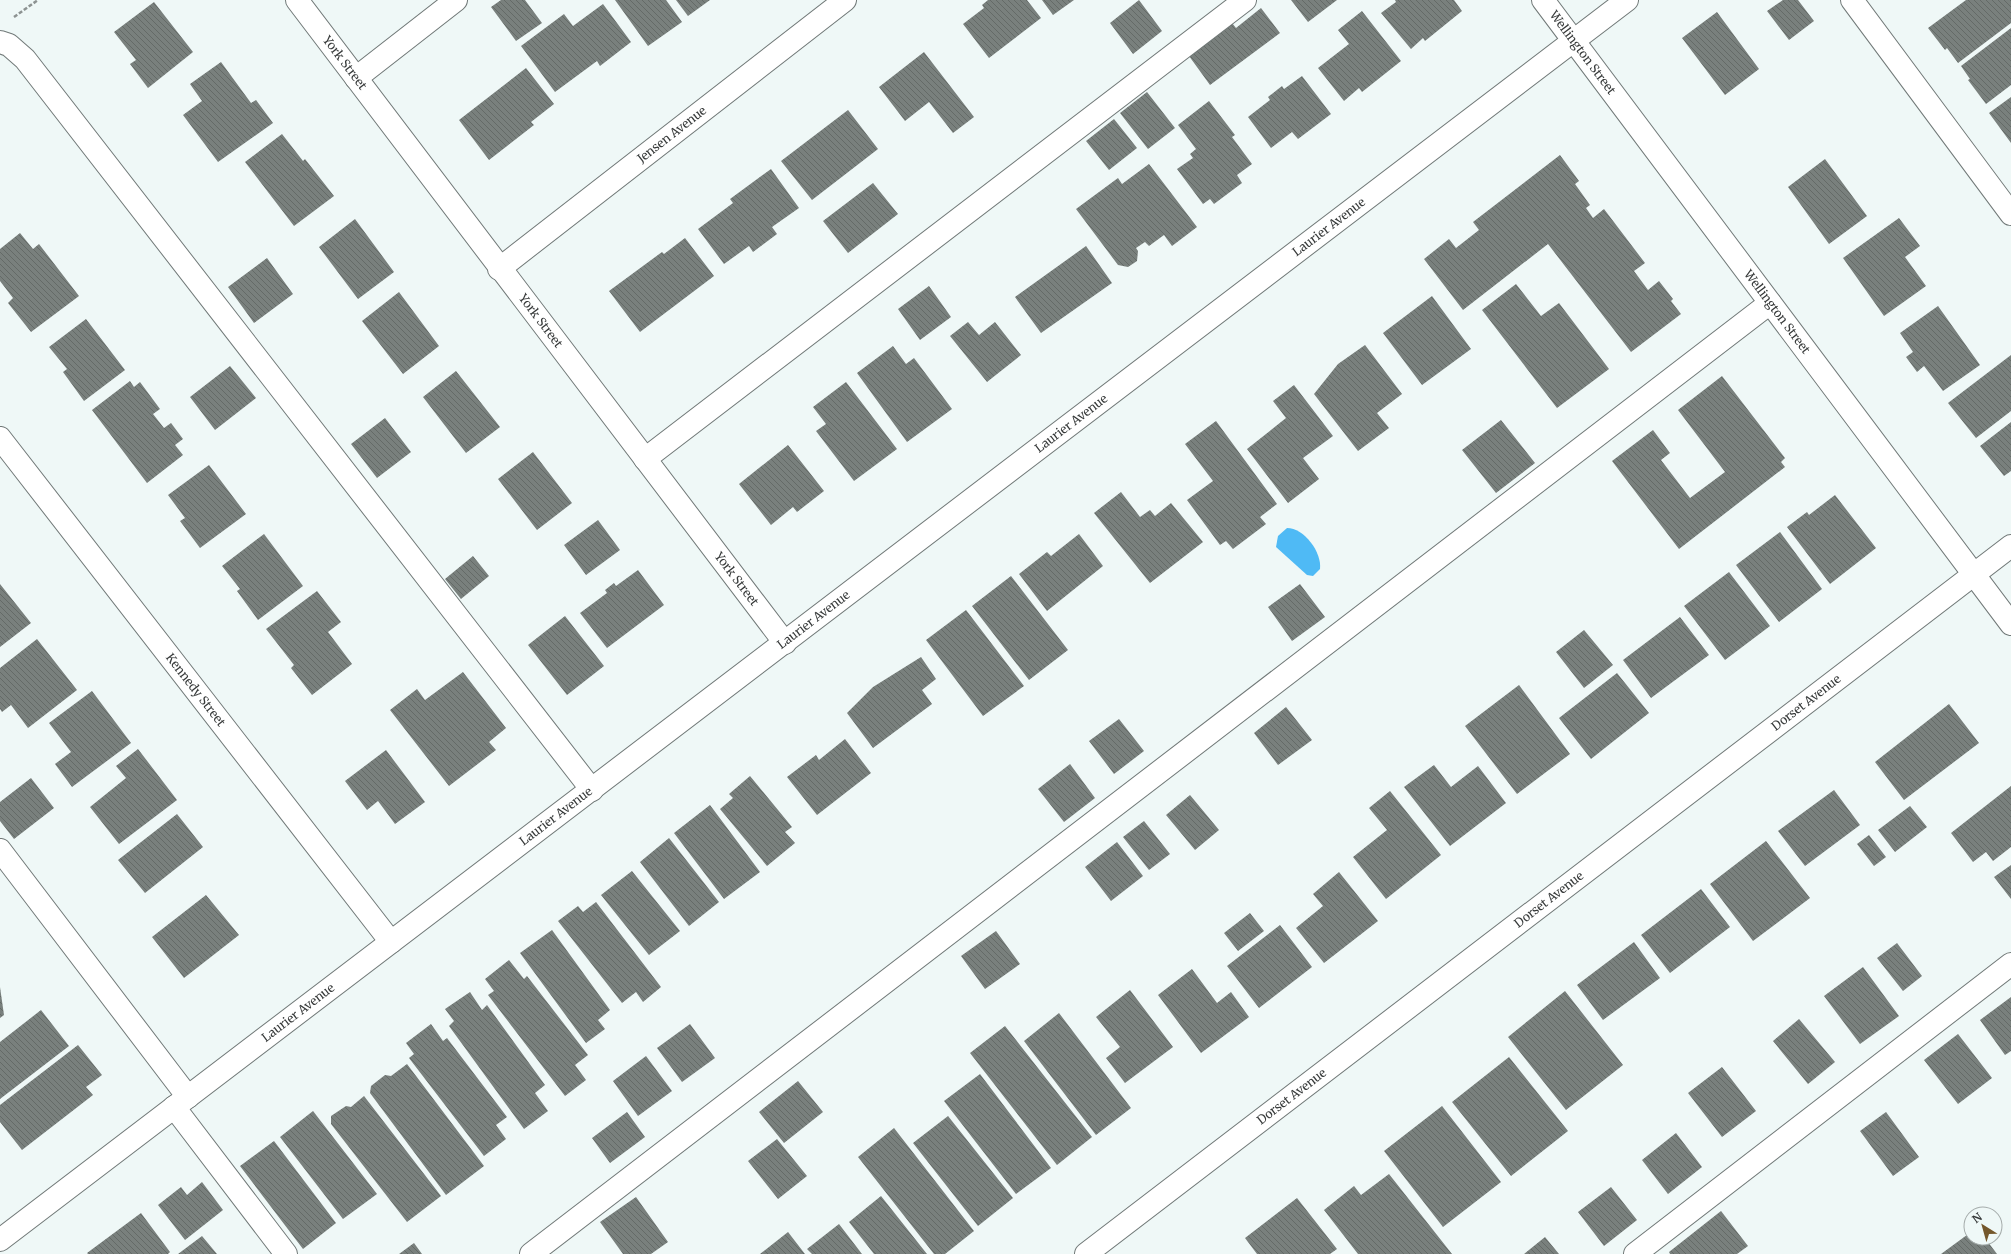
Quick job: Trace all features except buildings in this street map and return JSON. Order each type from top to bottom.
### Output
[{"type":"street","name":"York Street","points":[[297,0],[499,269],[785,643]]},
{"type":"street","points":[[356,78],[456,0]]},
{"type":"street","name":"Jensen Avenue","points":[[499,269],[844,0]]},
{"type":"street","points":[[645,459],[1245,0]]},
{"type":"street","name":"Wellington Street","points":[[1543,0],[2011,624]]},
{"type":"street","name":"Laurier Avenue","points":[[0,1240],[1627,0]]},
{"type":"street","points":[[1852,0],[2011,214]]},
{"type":"street","points":[[0,42],[9,46],[25,59],[592,790]]},
{"type":"street","points":[[531,1254],[1770,303]]},
{"type":"street","name":"Kennedy Street","points":[[0,438],[392,942]]},
{"type":"street","name":"Dorset Avenue","points":[[1086,1254],[2011,546]]},
{"type":"street","points":[[0,850],[181,1102],[286,1254]]},
{"type":"street","points":[[1635,1254],[2011,964]]},
{"type":"water","points":[[1287,528],[1300,532],[1311,542],[1315,549],[1320,562],[1320,569],[1313,576],[1307,575],[1276,547],[1278,536]]}]
